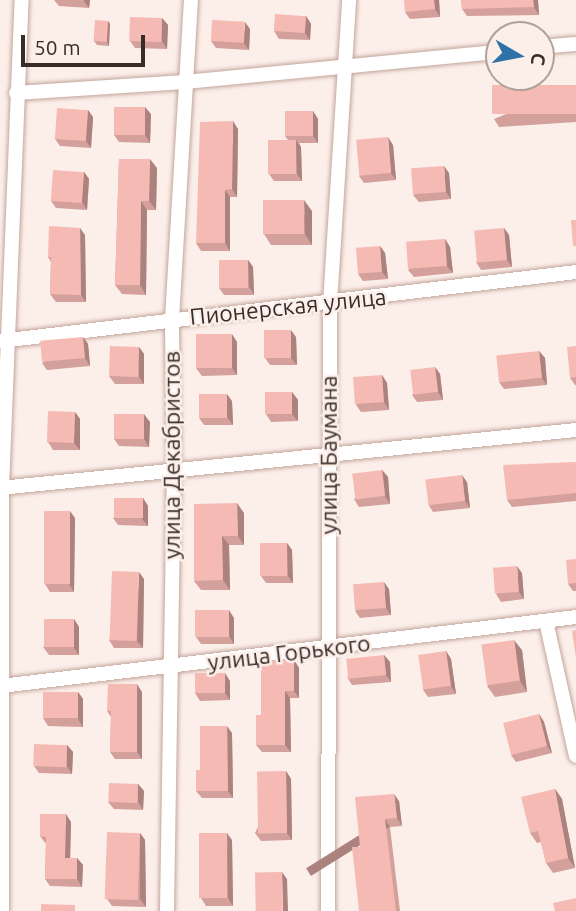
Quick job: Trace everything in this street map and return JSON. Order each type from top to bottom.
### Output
[{"type":"street","points":[[2,911],[1,488],[4,341],[22,0]]},
{"type":"street","name":"улица Декабристов","points":[[167,911],[168,669],[174,470],[172,319],[191,0]]},
{"type":"street","name":"улица Баумана","points":[[328,911],[331,647],[327,457],[330,304],[349,0]]},
{"type":"street","points":[[555,46],[576,44]]},
{"type":"street","points":[[16,93],[343,69],[485,54]]},
{"type":"street","name":"Пионерская улица","points":[[4,341],[172,319],[330,304],[576,272]]},
{"type":"street","points":[[1,488],[576,430]]},
{"type":"street","name":"улица Горького","points":[[1,686],[168,669],[576,617]]},
{"type":"street","points":[[545,621],[576,756]]},
{"type":"building","points":[[404,0],[434,0],[435,9],[405,12]]},
{"type":"building","points":[[461,0],[533,0],[534,7],[462,9]]},
{"type":"building","points":[[275,14],[306,16],[305,33],[274,31]]},
{"type":"building","points":[[130,17],[162,18],[161,42],[129,41]]},
{"type":"building","points":[[95,20],[108,21],[107,42],[94,41]]},
{"type":"building","points":[[212,20],[245,22],[244,43],[211,41]]},
{"type":"building","points":[[555,85],[576,85],[576,114],[492,114],[492,91],[555,91]]},
{"type":"building","points":[[114,107],[145,107],[145,135],[114,135]]},
{"type":"building","points":[[57,108],[88,110],[86,141],[55,139]]},
{"type":"building","points":[[285,111],[313,111],[313,136],[285,136]]},
{"type":"building","points":[[233,121],[232,189],[225,190],[225,243],[196,243],[200,122]]},
{"type":"building","points":[[388,137],[391,173],[359,176],[356,140]]},
{"type":"building","points":[[268,140],[296,140],[296,174],[268,174]]},
{"type":"building","points":[[119,159],[150,159],[149,201],[141,201],[140,285],[115,285]]},
{"type":"building","points":[[444,166],[446,192],[413,194],[411,168]]},
{"type":"building","points":[[53,170],[84,172],[82,203],[51,201]]},
{"type":"building","points":[[263,200],[304,200],[304,234],[263,234]]},
{"type":"building","points":[[571,220],[576,220],[576,246],[573,246]]},
{"type":"building","points":[[49,226],[80,228],[81,295],[50,294]]},
{"type":"building","points":[[504,228],[507,260],[477,262],[474,231]]},
{"type":"building","points":[[445,239],[447,266],[408,269],[406,242]]},
{"type":"building","points":[[380,246],[382,272],[358,274],[356,248]]},
{"type":"building","points":[[219,260],[248,260],[248,288],[219,288]]},
{"type":"building","points":[[264,330],[291,330],[291,358],[264,358]]},
{"type":"building","points":[[196,334],[232,334],[232,368],[196,368]]},
{"type":"building","points":[[83,337],[85,358],[42,362],[40,341]]},
{"type":"building","points":[[110,346],[139,347],[138,377],[109,376]]},
{"type":"building","points":[[576,346],[576,377],[570,378],[567,347]]},
{"type":"building","points":[[539,351],[542,378],[499,382],[496,355]]},
{"type":"building","points":[[435,367],[438,392],[413,395],[410,370]]},
{"type":"building","points":[[382,375],[384,402],[355,404],[353,377]]},
{"type":"building","points":[[265,392],[292,392],[292,414],[265,414]]},
{"type":"building","points":[[199,394],[227,394],[227,418],[199,418]]},
{"type":"building","points":[[48,411],[75,412],[74,443],[47,442]]},
{"type":"building","points":[[114,414],[144,414],[144,439],[114,439]]},
{"type":"building","points":[[576,462],[576,493],[507,500],[503,465]]},
{"type":"building","points":[[382,470],[385,496],[355,499],[352,474]]},
{"type":"building","points":[[462,475],[465,501],[428,505],[425,480]]},
{"type":"building","points":[[114,498],[143,498],[143,518],[114,518]]},
{"type":"building","points":[[237,503],[238,536],[222,536],[223,580],[194,581],[194,504]]},
{"type":"building","points":[[44,511],[70,511],[70,584],[44,584]]},
{"type":"building","points":[[260,543],[287,543],[287,576],[260,576]]},
{"type":"building","points":[[576,559],[576,583],[568,584],[566,560]]},
{"type":"building","points":[[517,566],[519,592],[495,594],[493,568]]},
{"type":"building","points":[[112,571],[139,572],[137,641],[110,640]]},
{"type":"building","points":[[384,582],[386,608],[355,610],[353,584]]},
{"type":"building","points":[[195,610],[229,610],[229,637],[195,637]]},
{"type":"building","points":[[44,619],[74,619],[74,647],[44,647]]},
{"type":"building","points":[[576,630],[576,658],[572,631]]},
{"type":"building","points":[[514,640],[520,681],[487,685],[481,645]]},
{"type":"building","points":[[446,651],[451,686],[423,690],[418,655]]},
{"type":"building","points":[[384,655],[386,675],[348,679],[346,659]]},
{"type":"building","points":[[294,660],[294,691],[285,691],[285,745],[256,745],[256,715],[261,715],[261,661]]},
{"type":"building","points":[[195,673],[225,673],[225,693],[195,693]]},
{"type":"building","points":[[108,684],[137,684],[137,752],[110,752],[111,711],[107,711]]},
{"type":"building","points":[[43,692],[78,692],[78,718],[43,718]]},
{"type":"building","points":[[539,714],[547,746],[511,755],[503,723]]},
{"type":"building","points":[[200,726],[227,726],[228,791],[196,791],[196,770],[200,770]]},
{"type":"building","points":[[34,744],[67,745],[66,767],[33,766]]},
{"type":"building","points":[[286,771],[287,833],[258,833],[257,772]]},
{"type":"building","points":[[109,783],[138,784],[137,803],[108,802]]},
{"type":"building","points":[[555,789],[568,858],[546,863],[538,831],[530,833],[521,797]]},
{"type":"building","points":[[394,794],[397,818],[385,819],[396,911],[359,911],[352,847],[360,847],[355,797]]},
{"type":"building","points":[[40,814],[66,814],[65,858],[77,858],[77,879],[45,879],[46,837],[40,836]]},
{"type":"building","points":[[107,832],[140,833],[138,900],[105,899]]},
{"type":"building","points":[[199,833],[227,833],[227,898],[199,898]]},
{"type":"building","points":[[255,872],[282,872],[283,911],[256,911]]},
{"type":"building","points":[[576,898],[576,911],[555,911],[553,903]]},
{"type":"building","points":[[41,904],[75,905],[75,911],[41,911]]}]
